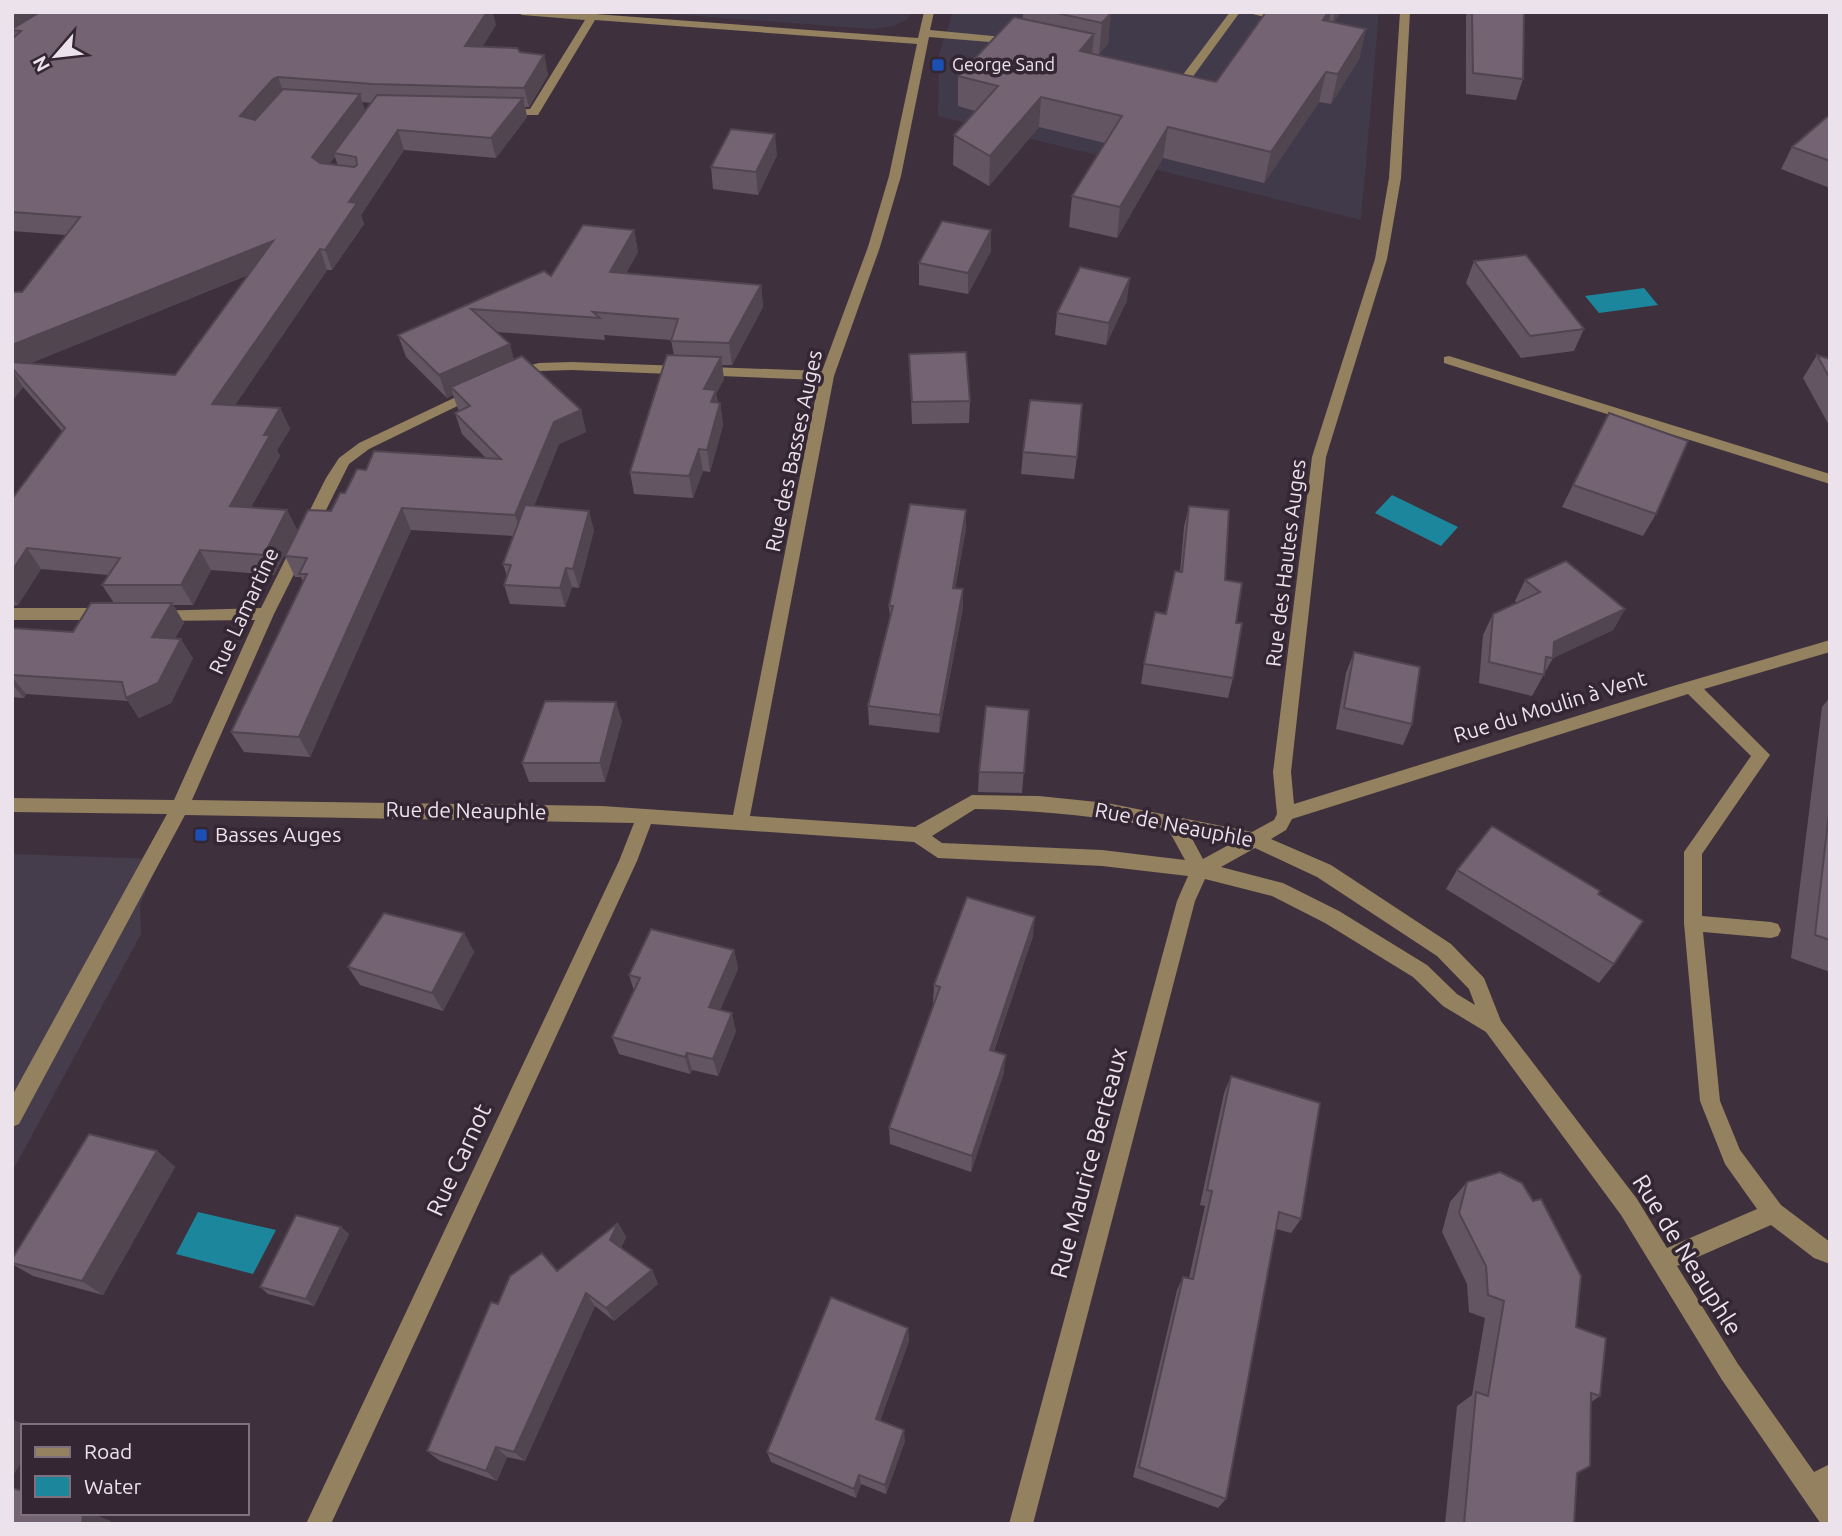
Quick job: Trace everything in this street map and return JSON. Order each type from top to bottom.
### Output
[{"type":"street","points":[[522,12],[1029,44]]},
{"type":"street","name":"Rue des Basses Auges","points":[[740,823],[827,376],[874,247],[895,176],[929,12]]},
{"type":"street","points":[[1161,75],[1185,80],[1235,12]]},
{"type":"street","points":[[1250,12],[1300,23]]},
{"type":"street","name":"Rue des Hautes Auges","points":[[1286,814],[1282,772],[1319,457],[1381,259],[1395,178],[1405,12]]},
{"type":"street","points":[[495,112],[534,113],[592,17]]},
{"type":"street","points":[[1449,360],[1830,479]]},
{"type":"street","name":"Rue Lamartine","points":[[12,1117],[180,807],[266,614],[344,461],[364,446],[493,383],[539,368],[572,366],[827,376]]},
{"type":"street","points":[[12,614],[266,614]]},
{"type":"street","name":"Rue du Moulin à Vent","points":[[1286,814],[1830,646]]},
{"type":"street","points":[[1691,687],[1761,755],[1693,852],[1693,923],[1710,1101],[1732,1157],[1773,1213],[1822,1250],[1830,1253]]},
{"type":"street","name":"Rue de Neauphle","points":[[918,835],[972,802],[1040,803],[1094,808],[1174,822],[1256,840],[1324,871],[1444,950],[1478,984],[1493,1026],[1629,1207],[1730,1372],[1819,1482],[1830,1516]]},
{"type":"street","name":"Rue de Neauphle","points":[[12,805],[602,813],[918,835],[938,850],[1102,858],[1200,870],[1276,890],[1332,917],[1420,971],[1450,1000],[1493,1026]]},
{"type":"street","points":[[1174,822],[1200,870],[1280,825],[1286,814]]},
{"type":"street","name":"Rue Carnot","points":[[318,1524],[628,861],[645,816]]},
{"type":"street","name":"Rue Maurice Berteaux","points":[[1021,1524],[1186,901],[1200,870]]},
{"type":"street","points":[[1693,923],[1771,930]]},
{"type":"street","points":[[1662,1261],[1773,1213]]},
{"type":"shaded area","points":[[642,12],[911,12],[908,19],[893,26],[873,29]]},
{"type":"shaded area","points":[[953,12],[1379,12],[1361,220],[938,116],[939,54]]},
{"type":"shaded area","points":[[12,854],[159,859],[140,905],[141,934],[12,1172]]},
{"type":"water","points":[[1644,288],[1658,305],[1599,313],[1585,296]]},
{"type":"water","points":[[1392,495],[1458,527],[1441,546],[1375,513]]},
{"type":"water","points":[[198,1212],[276,1230],[253,1274],[176,1254]]},
{"type":"building","points":[[40,12],[487,12],[465,46],[517,48],[520,52],[544,55],[524,88],[373,84],[278,77],[273,79],[240,116],[255,120],[283,89],[360,94],[312,157],[320,163],[354,167],[357,165],[356,157],[334,153],[377,95],[523,98],[491,138],[398,130],[349,202],[357,203],[325,250],[320,249],[212,404],[280,408],[264,435],[270,435],[230,506],[287,510],[264,555],[200,550],[181,585],[102,585],[120,558],[27,548],[12,571],[12,499],[65,428],[12,368],[12,362],[175,375],[273,241],[12,345],[12,292],[22,292],[80,217],[12,212],[12,39],[21,31],[12,29]]},
{"type":"building","points":[[1052,12],[1110,12],[1111,13],[1102,23]]},
{"type":"building","points":[[1266,12],[1328,12],[1323,20],[1366,29],[1338,74],[1326,72],[1271,152],[1168,127],[1120,207],[1072,196],[1122,116],[1041,97],[990,156],[954,135],[998,86],[958,76],[1014,17],[1094,34],[1080,51],[1216,82]]},
{"type":"building","points":[[1472,12],[1524,12],[1523,79],[1473,73]]},
{"type":"building","points":[[1827,117],[1830,118],[1830,161],[1792,147]]},
{"type":"building","points":[[731,129],[775,134],[756,172],[711,167]]},
{"type":"building","points":[[942,221],[991,230],[968,273],[919,263]]},
{"type":"building","points":[[583,225],[634,230],[610,272],[761,285],[729,343],[671,341],[678,319],[593,312],[600,318],[471,309],[510,344],[439,375],[398,335],[544,271],[551,276]]},
{"type":"building","points":[[1526,255],[1584,329],[1530,336],[1474,261]]},
{"type":"building","points":[[1080,267],[1130,278],[1109,323],[1057,313]]},
{"type":"building","points":[[966,352],[970,401],[912,402],[909,354]]},
{"type":"building","points":[[667,355],[721,357],[704,389],[716,390],[711,402],[720,403],[707,450],[699,449],[689,476],[630,472]]},
{"type":"building","points":[[1817,355],[1830,359],[1830,379]]},
{"type":"building","points":[[522,356],[581,410],[554,422],[515,515],[402,508],[299,737],[231,732],[307,574],[299,574],[307,558],[285,556],[308,510],[331,511],[340,493],[345,493],[357,469],[366,470],[374,451],[501,459],[455,413],[470,406],[451,387]]},
{"type":"building","points":[[1030,400],[1082,404],[1077,457],[1023,452]]},
{"type":"building","points":[[1609,413],[1688,441],[1656,514],[1573,485]]},
{"type":"building","points":[[910,504],[966,510],[953,588],[963,589],[940,715],[868,706],[893,606],[889,606]]},
{"type":"building","points":[[525,505],[589,511],[573,569],[566,568],[560,588],[504,585],[511,565],[503,564]]},
{"type":"building","points":[[1189,506],[1229,510],[1225,580],[1242,583],[1236,623],[1242,623],[1233,678],[1144,664],[1155,612],[1166,614],[1175,571],[1182,572]]},
{"type":"building","points":[[1566,561],[1625,609],[1554,642],[1553,658],[1546,657],[1544,675],[1489,662],[1493,614],[1540,592],[1525,580]]},
{"type":"building","points":[[91,603],[172,603],[152,637],[181,639],[158,683],[126,698],[122,682],[12,675],[12,628],[73,632]]},
{"type":"building","points":[[1354,652],[1420,667],[1412,724],[1344,708]]},
{"type":"building","points":[[545,701],[616,702],[600,763],[522,763]]},
{"type":"building","points":[[986,706],[1029,710],[1024,773],[979,772]]},
{"type":"building","points":[[1830,804],[1830,940],[1815,935]]},
{"type":"building","points":[[1492,826],[1600,891],[1598,894],[1643,921],[1614,964],[1457,870]]},
{"type":"building","points":[[967,897],[1035,917],[990,1050],[1006,1055],[972,1156],[889,1128],[940,987],[934,985]]},
{"type":"building","points":[[384,913],[464,933],[432,993],[348,967]]},
{"type":"building","points":[[651,929],[734,950],[709,1007],[732,1013],[713,1059],[687,1053],[685,1057],[612,1037],[640,978],[629,975]]},
{"type":"building","points":[[1231,1076],[1320,1103],[1301,1219],[1279,1212],[1226,1499],[1139,1467],[1183,1277],[1193,1279],[1212,1191],[1207,1190]]},
{"type":"building","points":[[89,1134],[157,1151],[82,1281],[12,1263],[12,1259]]},
{"type":"building","points":[[1500,1172],[1522,1183],[1533,1201],[1541,1199],[1581,1276],[1576,1327],[1606,1338],[1600,1396],[1591,1393],[1590,1466],[1577,1473],[1574,1524],[1464,1524],[1476,1392],[1488,1396],[1504,1301],[1488,1295],[1486,1266],[1459,1213],[1467,1182]]},
{"type":"building","points":[[296,1215],[341,1227],[306,1299],[260,1287]]},
{"type":"building","points":[[618,1223],[610,1240],[652,1270],[606,1308],[586,1293],[514,1452],[496,1447],[486,1471],[427,1451],[491,1302],[498,1304],[510,1276],[542,1253],[557,1271]]},
{"type":"building","points":[[831,1297],[908,1328],[876,1419],[904,1430],[885,1485],[859,1475],[854,1489],[767,1452]]},
{"type":"building","points":[[12,1488],[21,1490],[21,1515],[83,1515],[82,1524],[12,1524]]},
{"type":"place","name":"George Sand","points":[[938,65]]},
{"type":"place","name":"Basses Auges","points":[[201,835]]}]
